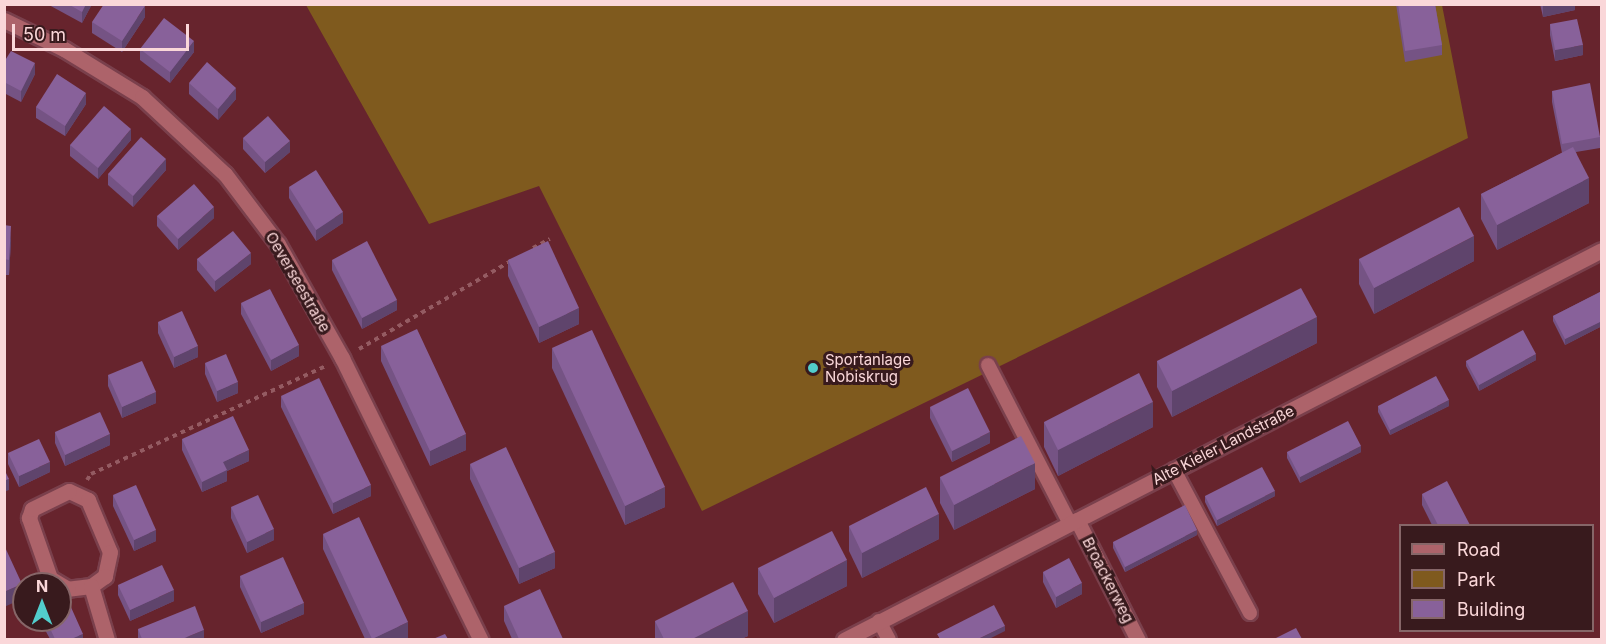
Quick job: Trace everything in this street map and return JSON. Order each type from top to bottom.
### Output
[{"type":"street","name":"Oeverseestraße","points":[[4,20],[64,49],[142,97],[225,174],[278,244],[342,358],[482,639]]},
{"type":"street","name":"Alte Kieler Landstraße","points":[[844,639],[1602,250]]},
{"type":"street","points":[[48,572],[29,518],[32,509],[69,491],[79,494],[88,500],[110,552],[105,576],[91,586],[72,588]]},
{"type":"street","name":"Broackerweg","points":[[1074,522],[1138,639]]},
{"type":"street","points":[[91,586],[107,639]]},
{"type":"lane","points":[[988,365],[1074,522]]},
{"type":"lane","points":[[1174,470],[1251,613]]},
{"type":"lane","points":[[879,621],[889,639]]},
{"type":"path","points":[[530,250],[550,238]]},
{"type":"path","points":[[79,494],[91,474],[342,358],[520,256]]},
{"type":"green space","name":"Sportanlage Nobiskrug","points":[[306,5],[1442,5],[1468,138],[702,511],[539,186],[429,224]]},
{"type":"building","points":[[68,4],[86,4],[82,12]]},
{"type":"building","points":[[104,4],[142,4],[145,6],[122,41],[92,22]]},
{"type":"building","points":[[1398,4],[1435,4],[1442,45],[1405,51]]},
{"type":"building","points":[[164,18],[194,41],[170,72],[140,49]]},
{"type":"building","points":[[1577,19],[1583,45],[1555,50],[1550,24]]},
{"type":"building","points":[[11,51],[35,63],[21,91],[4,82],[4,62]]},
{"type":"building","points":[[207,62],[236,88],[218,109],[189,83]]},
{"type":"building","points":[[57,74],[86,93],[65,126],[36,107]]},
{"type":"building","points":[[1590,83],[1600,137],[1562,144],[1552,91]]},
{"type":"building","points":[[104,106],[131,129],[98,168],[70,145]]},
{"type":"building","points":[[268,116],[290,141],[265,162],[243,138]]},
{"type":"building","points":[[141,137],[166,159],[133,196],[108,174]]},
{"type":"building","points":[[1573,147],[1589,178],[1497,225],[1481,194]]},
{"type":"building","points":[[316,170],[343,212],[316,230],[289,187]]},
{"type":"building","points":[[194,184],[214,207],[178,239],[157,216]]},
{"type":"building","points":[[1459,207],[1474,236],[1374,288],[1359,259]]},
{"type":"building","points":[[4,225],[11,226],[9,260],[4,259]]},
{"type":"building","points":[[233,231],[251,253],[215,281],[197,259]]},
{"type":"building","points":[[367,241],[397,300],[362,318],[332,260]]},
{"type":"building","points":[[548,241],[579,308],[539,327],[508,260]]},
{"type":"building","points":[[1301,288],[1317,317],[1172,391],[1157,361]]},
{"type":"building","points":[[270,289],[299,345],[271,360],[241,303]]},
{"type":"building","points":[[1602,291],[1602,321],[1565,339],[1553,316]]},
{"type":"building","points":[[182,311],[198,346],[174,357],[158,322]]},
{"type":"building","points":[[417,329],[466,434],[430,451],[381,346]]},
{"type":"building","points":[[592,330],[665,487],[625,506],[552,348]]},
{"type":"building","points":[[1523,330],[1536,354],[1479,385],[1466,361]]},
{"type":"building","points":[[226,354],[238,382],[217,391],[205,363]]},
{"type":"building","points":[[142,361],[156,392],[122,407],[108,375]]},
{"type":"building","points":[[1139,373],[1153,402],[1058,450],[1044,422]]},
{"type":"building","points":[[1436,376],[1449,400],[1390,430],[1378,406]]},
{"type":"building","points":[[319,378],[371,485],[333,503],[281,396]]},
{"type":"building","points":[[968,388],[990,432],[952,451],[930,407]]},
{"type":"building","points":[[100,412],[110,434],[65,455],[55,432]]},
{"type":"building","points":[[233,416],[249,450],[223,462],[227,470],[202,482],[182,439]]},
{"type":"building","points":[[1348,421],[1361,446],[1300,477],[1287,452]]},
{"type":"building","points":[[1021,436],[1035,463],[954,505],[940,477]]},
{"type":"building","points":[[39,439],[50,462],[19,476],[8,453]]},
{"type":"building","points":[[506,447],[555,552],[519,568],[470,464]]},
{"type":"building","points":[[1262,467],[1275,491],[1217,520],[1205,496]]},
{"type":"building","points":[[4,469],[9,479],[4,481]]},
{"type":"building","points":[[1447,481],[1469,524],[1437,524],[1422,494]]},
{"type":"building","points":[[136,485],[156,530],[134,540],[113,495]]},
{"type":"building","points":[[926,487],[939,514],[862,553],[849,526]]},
{"type":"building","points":[[258,495],[274,529],[247,542],[231,507]]},
{"type":"building","points":[[1185,505],[1197,530],[1125,567],[1113,542]]},
{"type":"building","points":[[359,517],[408,622],[372,639],[323,534]]},
{"type":"building","points":[[832,531],[847,560],[774,598],[758,568]]},
{"type":"building","points":[[4,545],[16,572],[12,572],[12,588],[4,592]]},
{"type":"building","points":[[283,557],[304,603],[261,622],[240,576]]},
{"type":"building","points":[[1069,558],[1082,583],[1056,597],[1043,572]]},
{"type":"building","points":[[162,565],[174,590],[130,610],[118,585]]},
{"type":"building","points":[[733,582],[748,611],[692,639],[664,639],[655,621]]},
{"type":"building","points":[[540,589],[563,639],[519,639],[504,606]]},
{"type":"building","points":[[994,605],[1005,626],[978,639],[940,639],[937,634]]},
{"type":"building","points":[[195,606],[204,630],[182,639],[142,639],[138,629]]},
{"type":"building","points":[[72,609],[83,634],[71,639],[55,639],[52,632],[72,632]]},
{"type":"building","points":[[1296,628],[1302,639],[1274,639]]},
{"type":"building","points":[[445,634],[448,639],[433,639]]},
{"type":"place","name":"Sportanlage Nobiskrug","points":[[813,368]]}]
